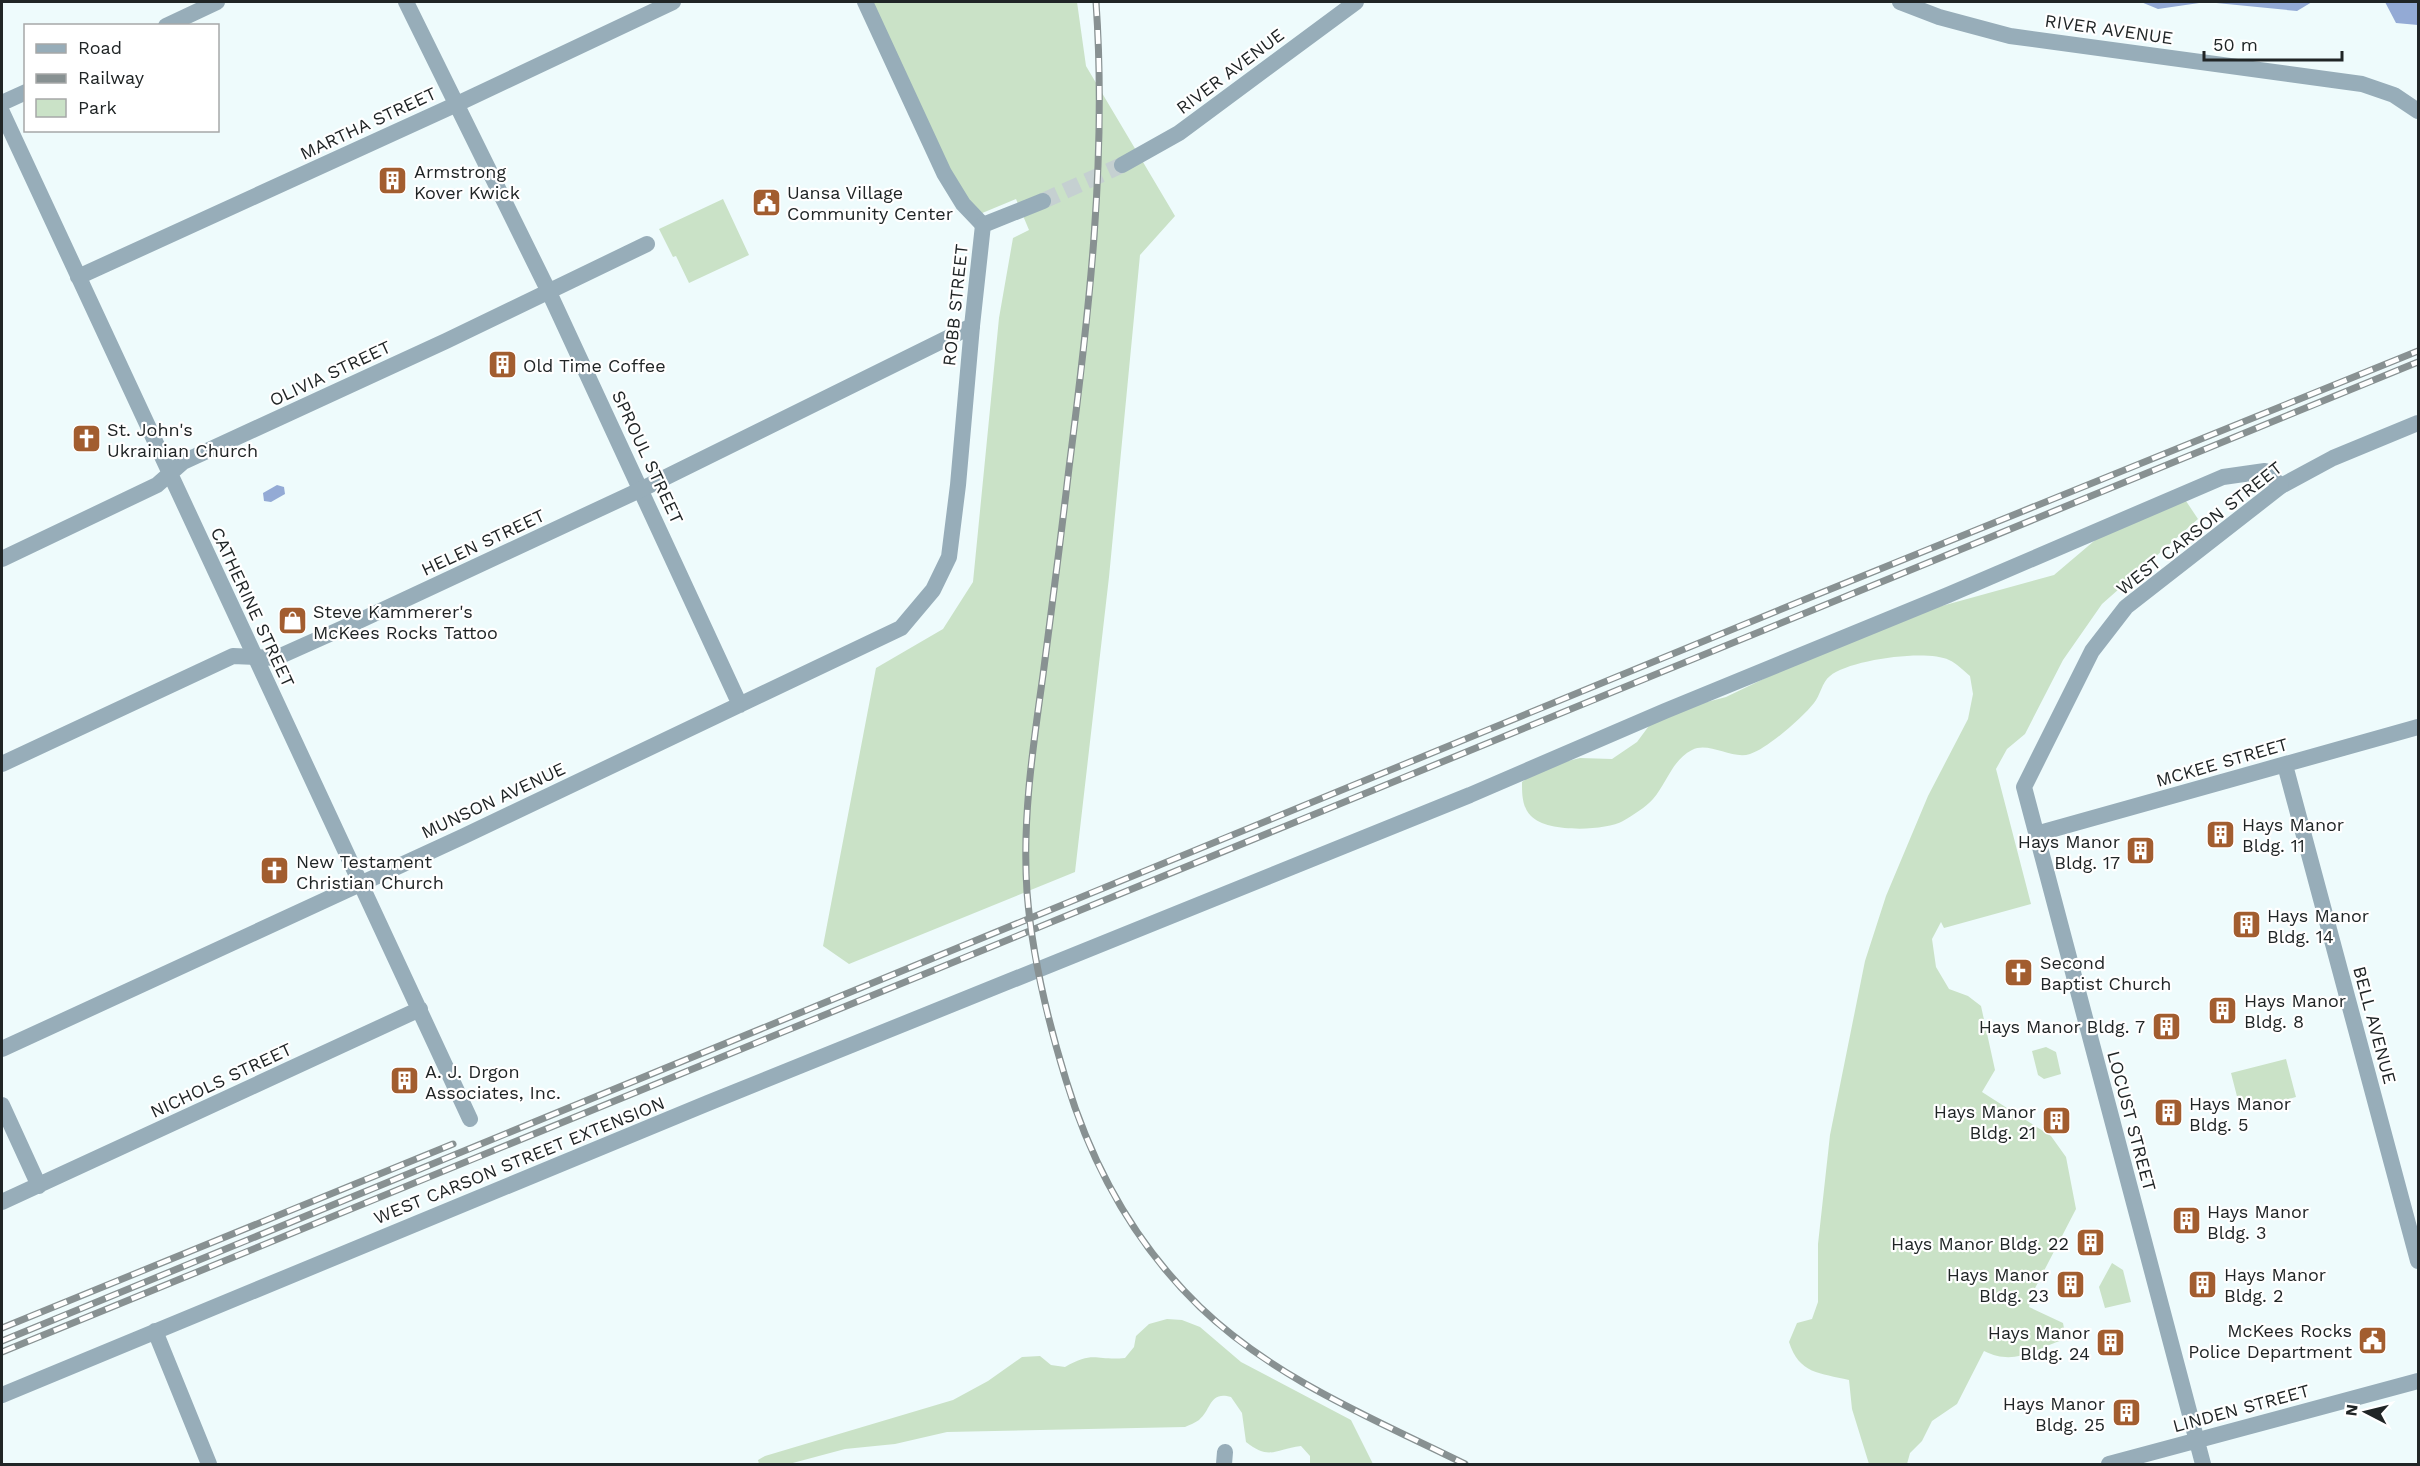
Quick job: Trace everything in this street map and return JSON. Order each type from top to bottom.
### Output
[{"type":"street","points":[[170,24],[217,2]]},
{"type":"street","name":"SPROUL STREET","points":[[406,2],[548,290],[740,705]]},
{"type":"street","name":"MARTHA STREET","points":[[78,277],[673,2]]},
{"type":"street","name":"ROBB STREET","points":[[865,2],[944,173],[963,204],[983,225],[949,556],[933,590],[901,628]]},
{"type":"street","name":"RIVER AVENUE","points":[[1122,165],[1179,133],[1356,2]]},
{"type":"street","name":"RIVER AVENUE","points":[[1900,2],[1939,17],[2010,36],[2362,84],[2394,95],[2418,111]]},
{"type":"street","points":[[2,103],[24,93]]},
{"type":"street","name":"CATHERINE STREET","points":[[2,112],[470,1119]]},
{"type":"street","points":[[983,225],[1043,201]]},
{"type":"street","name":"OLIVIA STREET","points":[[2,559],[157,485],[183,462],[447,341],[548,290],[647,244]]},
{"type":"street","name":"HELEN STREET","points":[[2,764],[233,656],[276,658],[642,489],[972,326]]},
{"type":"street","name":"WEST CARSON STREET","points":[[2024,787],[2092,651],[2108,628],[2144,591],[2281,486],[2333,458],[2417,428]]},
{"type":"street","name":"WEST CARSON STREET EXTENSION","points":[[2,1395],[708,1103],[1470,795],[1665,711],[1948,596],[2223,477],[2265,471],[2281,486]]},
{"type":"street","name":"MUNSON AVENUE","points":[[2,1050],[901,628]]},
{"type":"street","name":"MCKEE STREET","points":[[2036,834],[2418,727]]},
{"type":"street","name":"BELL AVENUE","points":[[2285,765],[2418,1261]]},
{"type":"street","name":"LOCUST STREET","points":[[2024,787],[2202,1464]]},
{"type":"street","name":"NICHOLS STREET","points":[[2,1202],[420,1009]]},
{"type":"street","points":[[2,1105],[39,1186]]},
{"type":"street","points":[[155,1331],[210,1464]]},
{"type":"street","name":"LINDEN STREET","points":[[2109,1464],[2418,1381]]},
{"type":"green space","points":[[866,2],[1077,2],[1086,66],[1175,216],[1140,255],[1109,577],[1075,872],[849,964],[823,946],[876,668],[943,629],[973,582],[999,318],[1013,238],[1029,230],[1016,199],[975,216],[964,204]]},
{"type":"green space","points":[[723,199],[749,255],[689,283],[659,229]]},
{"type":"green space","points":[[2184,498],[2198,519],[2102,604],[2063,660],[2025,734],[2007,749],[1996,769],[2031,904],[1944,928],[1941,922],[1932,939],[1936,967],[1949,989],[1968,996],[1981,1006],[1995,1070],[1982,1092],[2051,1136],[2066,1157],[2076,1209],[2032,1294],[2029,1307],[2063,1323],[2066,1339],[2016,1357],[1995,1355],[1984,1351],[1957,1404],[1932,1421],[1922,1441],[1910,1453],[1907,1464],[1869,1464],[1852,1409],[1849,1380],[1820,1373],[1805,1366],[1793,1353],[1789,1342],[1797,1323],[1812,1319],[1818,1302],[1818,1244],[1830,1135],[1865,961],[1886,896],[1928,796],[1968,719],[1973,694],[1970,676],[1949,660],[1923,656],[1870,661],[1840,670],[1827,679],[1809,709],[1766,746],[1743,755],[1706,748],[1692,750],[1679,760],[1650,802],[1623,821],[1603,827],[1562,828],[1539,822],[1526,809],[1522,796],[1522,782],[1540,768],[1580,758],[1612,759],[1637,742],[1657,715],[1726,697],[1880,623],[2054,575],[2107,530]]},
{"type":"green space","points":[[2046,1047],[2056,1052],[2061,1074],[2044,1079],[2038,1075],[2032,1051]]},
{"type":"green space","points":[[2286,1059],[2296,1097],[2241,1112],[2231,1073]]},
{"type":"green space","points":[[2112,1263],[2123,1270],[2131,1302],[2105,1308],[2099,1287]]},
{"type":"green space","points":[[1167,1319],[1182,1320],[1200,1327],[1241,1362],[1351,1420],[1373,1464],[1310,1464],[1310,1456],[1301,1446],[1273,1452],[1254,1448],[1246,1442],[1242,1413],[1231,1397],[1224,1396],[1215,1399],[1199,1420],[1185,1427],[947,1432],[895,1444],[845,1449],[789,1464],[759,1464],[758,1460],[765,1456],[953,1400],[988,1381],[1022,1357],[1040,1356],[1051,1365],[1065,1367],[1089,1357],[1125,1358],[1134,1347],[1136,1336],[1149,1324]]},
{"type":"water","points":[[2141,2],[2206,2],[2158,9]]},
{"type":"water","points":[[2206,2],[2312,2],[2297,11]]},
{"type":"water","points":[[2385,2],[2418,2],[2418,25],[2396,23]]},
{"type":"water","points":[[277,485],[284,487],[285,494],[271,502],[264,501],[263,493]]},
{"type":"tunnel","points":[[1043,201],[1122,165]]},
{"type":"railway","points":[[1096,2],[1099,60],[1098,177],[1089,294],[1027,810],[1027,892],[1033,940],[1047,1010],[1077,1112],[1103,1173],[1136,1230],[1177,1283],[1229,1333],[1260,1356],[1326,1396],[1465,1464]]},
{"type":"railway","points":[[2,1341],[1811,597],[2418,351]]},
{"type":"railway","points":[[2,1352],[2418,362]]},
{"type":"railway","points":[[2,1328],[453,1144]]},
{"type":"place","name":"Armstrong Kover Kwick","points":[[393,181]]},
{"type":"place","name":"Uansa Village Community Center","points":[[766,202]]},
{"type":"place","name":"Old Time Coffee","points":[[502,365]]},
{"type":"place","name":"St. John's Ukrainian Church","points":[[86,439]]},
{"type":"place","name":"Steve Kammerer's McKees Rocks Tattoo","points":[[292,621]]},
{"type":"place","name":"Hays Manor Bldg. 11","points":[[2221,834]]},
{"type":"place","name":"Hays Manor Bldg. 17","points":[[2141,851]]},
{"type":"place","name":"New Testament Christian Church","points":[[275,871]]},
{"type":"place","name":"Hays Manor Bldg. 14","points":[[2246,925]]},
{"type":"place","name":"Second Baptist Church","points":[[2019,972]]},
{"type":"place","name":"Hays Manor Bldg. 8","points":[[2223,1010]]},
{"type":"place","name":"Hays Manor Bldg. 7","points":[[2166,1026]]},
{"type":"place","name":"A. J. Drgon Associates, Inc.","points":[[404,1081]]},
{"type":"place","name":"Hays Manor Bldg. 5","points":[[2168,1113]]},
{"type":"place","name":"Hays Manor Bldg. 21","points":[[2057,1121]]},
{"type":"place","name":"Hays Manor Bldg. 3","points":[[2186,1221]]},
{"type":"place","name":"Hays Manor Bldg. 22","points":[[2090,1243]]},
{"type":"place","name":"Hays Manor Bldg. 23","points":[[2070,1284]]},
{"type":"place","name":"Hays Manor Bldg. 2","points":[[2203,1284]]},
{"type":"place","name":"McKees Rocks Police Department","points":[[2373,1340]]},
{"type":"place","name":"Hays Manor Bldg. 24","points":[[2111,1342]]},
{"type":"place","name":"Hays Manor Bldg. 25","points":[[2126,1413]]}]
